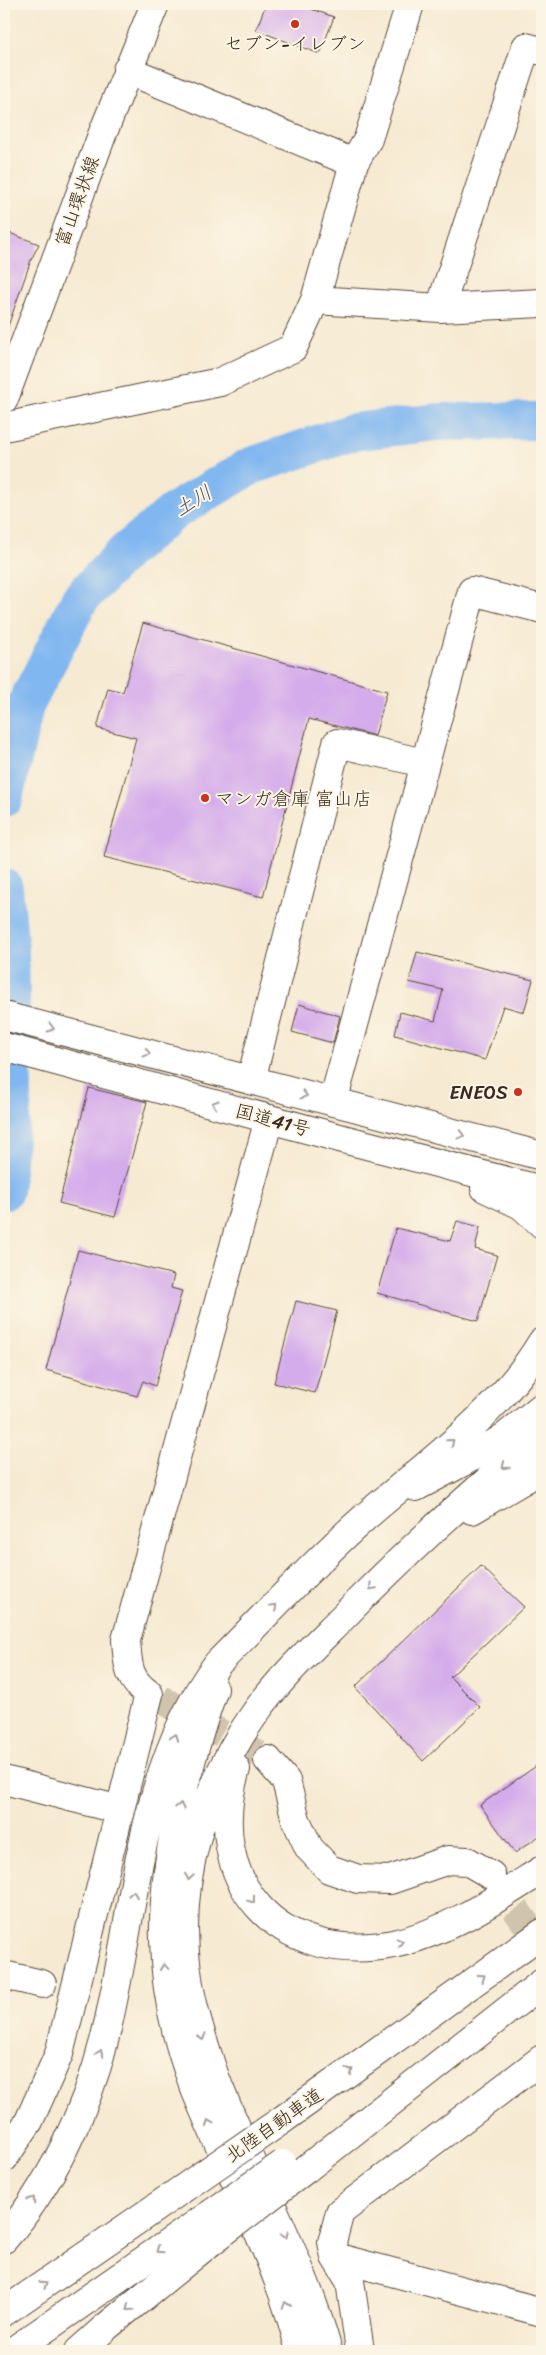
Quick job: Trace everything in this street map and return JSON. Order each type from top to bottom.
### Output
[{"type":"main road","name":"富山環状線","points":[[4,399],[127,70],[155,4]]},
{"type":"main road","points":[[4,427],[220,382],[293,348],[315,300],[354,163],[368,139],[410,4]]},
{"type":"main road","points":[[440,308],[526,46],[542,52]]},
{"type":"main road","points":[[127,70],[354,163]]},
{"type":"main road","points":[[315,300],[440,308],[542,303]]},
{"type":"main road","points":[[332,1102],[472,591],[542,609]]},
{"type":"main road","points":[[251,1080],[337,743],[424,763]]},
{"type":"main road","name":"国道41号","points":[[4,1016],[542,1156]]},
{"type":"main road","name":"国道41号","points":[[4,1047],[347,1140],[542,1190]]},
{"type":"main road","points":[[4,2158],[29,2121],[59,2054],[120,1810],[155,1697],[140,1688],[128,1670],[126,1640],[269,1119]]},
{"type":"main road","points":[[347,1140],[482,1186],[521,1205],[542,1224]]},
{"type":"main road","points":[[4,2240],[40,2190],[67,2141],[87,2094],[104,2042],[145,1839],[164,1768],[177,1733],[200,1686],[218,1663],[361,1520],[467,1429],[501,1396],[530,1362],[542,1342]]},
{"type":"main road","points":[[361,1520],[411,1490],[478,1454],[506,1436],[542,1407]]},
{"type":"main road","points":[[328,2351],[318,2314],[212,2069],[196,2017],[186,1970],[184,1926],[188,1878],[198,1830],[214,1786],[234,1747],[258,1709],[284,1678],[402,1556],[542,1434]]},
{"type":"main road","points":[[402,1556],[465,1514],[542,1470]]},
{"type":"main road","points":[[239,1642],[221,1672],[208,1704],[179,1807],[168,1862],[164,1902],[163,1944],[166,1984],[176,2034],[193,2083],[277,2280],[300,2351]]},
{"type":"main road","points":[[284,1678],[263,1708],[246,1740],[228,1798],[226,1827],[230,1854],[240,1880],[254,1904],[276,1922],[301,1937],[332,1946],[362,1948],[394,1944],[432,1932],[478,1909],[542,1870]]},
{"type":"main road","points":[[268,1760],[286,1781],[296,1820],[309,1848],[329,1869],[358,1879],[390,1880],[448,1860],[467,1861],[491,1875]]},
{"type":"main road","points":[[4,1780],[120,1810]]},
{"type":"main road","name":"北陸自動車道","points":[[4,2312],[282,2120],[542,1933]]},
{"type":"main road","points":[[4,1975],[42,1984]]},
{"type":"main road","name":"北陸自動車道","points":[[13,2351],[203,2233],[302,2161],[542,1978]]},
{"type":"main road","points":[[302,2161],[542,1983]]},
{"type":"main road","points":[[360,2351],[350,2281],[335,2257],[332,2242],[340,2212],[542,2059]]},
{"type":"main road","points":[[79,2351],[203,2233]]},
{"type":"main road","points":[[335,2257],[542,2312]]},
{"type":"building","name":"セブン-イレブン","points":[[266,4],[297,4],[334,17],[320,54],[256,30]]},
{"type":"building","points":[[4,231],[39,244],[31,260],[6,332],[4,331]]},
{"type":"building","name":"マンガ倉庫 富山店","points":[[143,623],[387,691],[375,736],[309,719],[263,897],[104,857],[136,738],[97,728],[108,688],[123,692]]},
{"type":"building","points":[[417,952],[533,980],[524,1012],[503,1006],[485,1060],[395,1035],[400,1012],[435,1021],[443,990],[409,982]]},
{"type":"building","points":[[299,1004],[340,1016],[333,1043],[292,1032]]},
{"type":"building","points":[[89,1088],[147,1102],[115,1217],[59,1203]]},
{"type":"building","points":[[457,1221],[480,1227],[475,1249],[497,1255],[478,1321],[377,1293],[396,1228],[450,1241]]},
{"type":"building","points":[[78,1250],[174,1275],[171,1288],[182,1291],[155,1386],[143,1381],[137,1396],[46,1370]]},
{"type":"building","points":[[296,1301],[337,1311],[315,1393],[274,1383]]},
{"type":"building","points":[[481,1566],[524,1607],[450,1677],[480,1707],[423,1761],[355,1687]]},
{"type":"building","points":[[542,1762],[542,1834],[515,1853],[480,1805]]},
{"type":"waterway","name":"土川","points":[[4,798],[25,706],[80,599],[126,551],[176,510],[251,466],[353,432],[438,422],[542,421]]},
{"type":"waterway","name":"土川","points":[[4,888],[10,949],[13,1096],[4,1191]]},
{"type":"tunnel","points":[[161,1699],[268,1760]]},
{"type":"tunnel","points":[[491,1875],[542,1946]]},
{"type":"place","name":"セブン-イレブン","points":[[295,24]]},
{"type":"place","name":"マンガ倉庫 富山店","points":[[205,798]]},
{"type":"place","name":"ENEOS","points":[[518,1092]]}]
